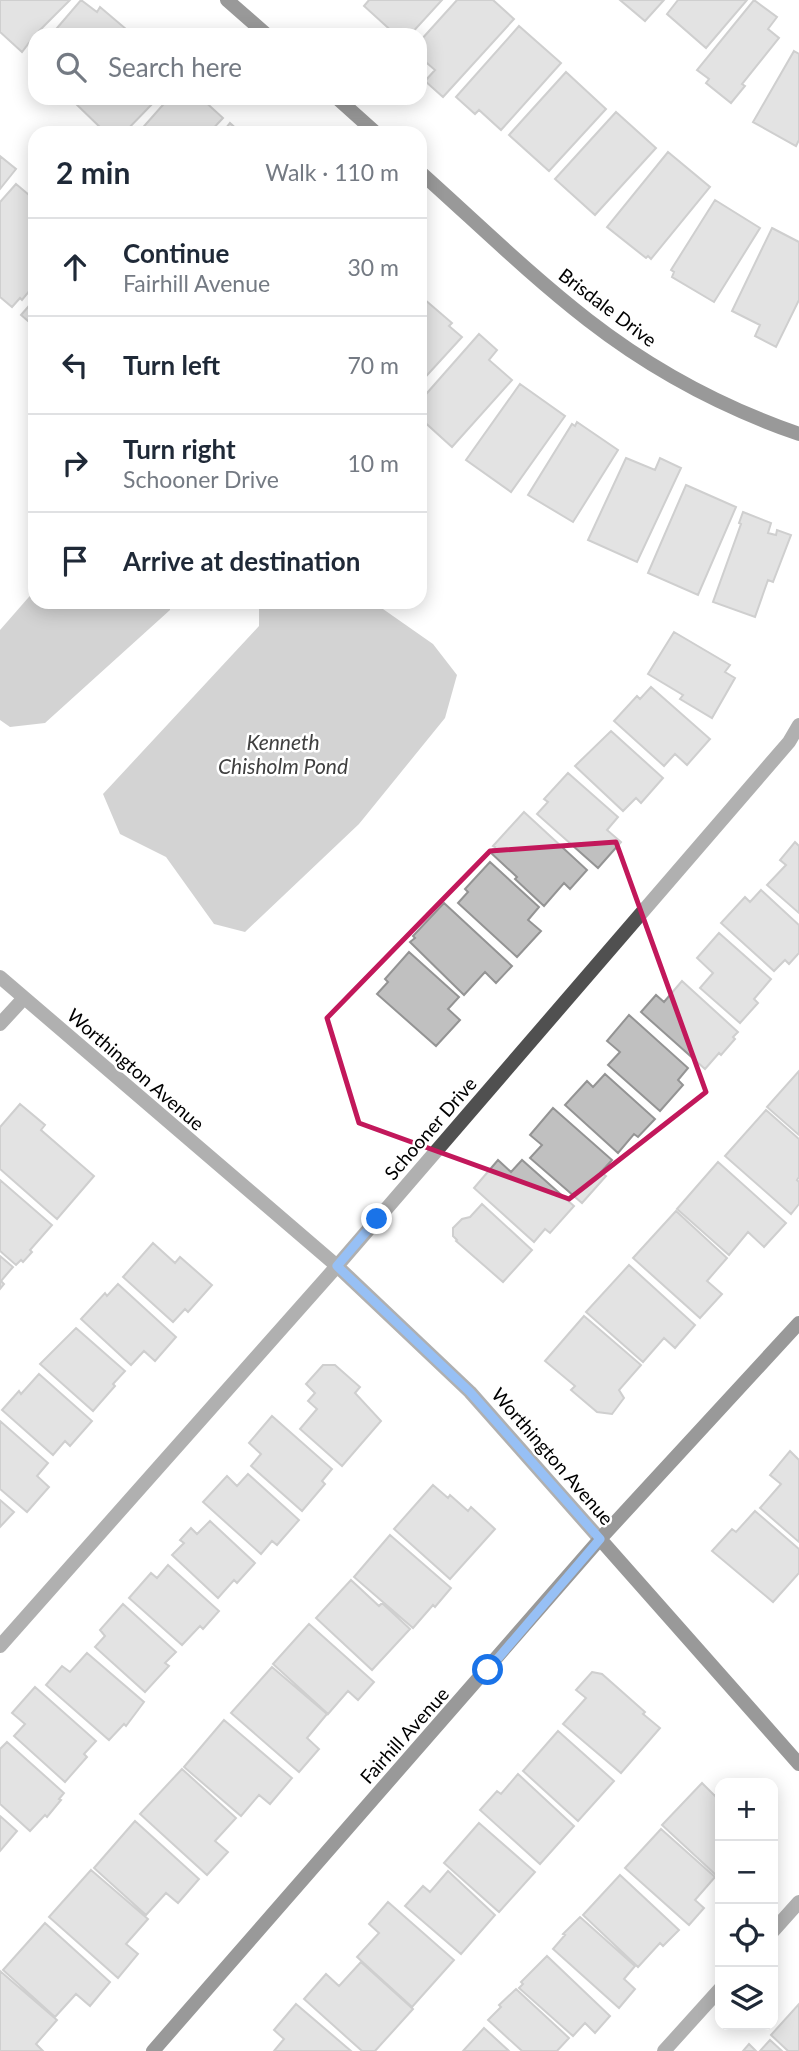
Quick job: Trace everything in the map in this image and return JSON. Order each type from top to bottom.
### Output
[{"type":"street","points":[[228,0],[259,28]]},
{"type":"street","points":[[345,105],[368,126]]},
{"type":"street","name":"Brisdale Drive","points":[[427,178],[566,302],[636,354],[727,405],[799,434]]},
{"type":"street","name":"Schooner Drive","points":[[0,1646],[337,1266],[789,742],[799,726]]},
{"type":"street","name":"Worthington Avenue","points":[[0,977],[337,1266],[470,1392],[799,1764]]},
{"type":"street","points":[[0,1024],[24,998]]},
{"type":"street","name":"Fairhill Avenue","points":[[153,2051],[600,1539],[799,1323]]},
{"type":"street","points":[[778,1925],[799,1902]]},
{"type":"street","points":[[664,2051],[715,1995]]},
{"type":"highlighted area","points":[[616,842],[706,1092],[569,1199],[359,1123],[327,1018],[490,851]]},
{"type":"water","points":[[28,598],[28,609],[170,609],[45,723],[10,727],[0,720],[0,630]]},
{"type":"water","name":"Kenneth Chisholm Pond","points":[[259,609],[383,609],[433,644],[457,675],[445,718],[359,824],[245,932],[214,924],[166,857],[120,834],[103,794],[259,626]]},
{"type":"building","points":[[0,0],[70,0],[42,28],[28,28],[28,44],[22,52],[0,32]]},
{"type":"building","points":[[81,0],[97,12],[100,7],[125,28],[57,28]]},
{"type":"building","points":[[369,0],[442,0],[416,28],[388,28],[364,6]]},
{"type":"building","points":[[457,0],[493,0],[514,19],[443,97],[427,83],[427,79],[435,70],[427,63],[427,33]]},
{"type":"building","points":[[620,0],[664,0],[645,21]]},
{"type":"building","points":[[678,0],[747,0],[706,48],[667,14]]},
{"type":"building","points":[[754,0],[777,17],[768,29],[779,38],[742,84],[745,86],[731,103],[706,83],[709,79],[697,70]]},
{"type":"building","points":[[519,26],[561,63],[501,130],[479,110],[475,114],[456,97]]},
{"type":"building","points":[[794,51],[799,54],[799,140],[796,146],[753,122]]},
{"type":"building","points":[[566,72],[606,109],[549,171],[509,135]]},
{"type":"building","points":[[77,105],[151,105],[131,126],[99,126]]},
{"type":"building","points":[[163,105],[209,105],[223,118],[216,126],[144,126]]},
{"type":"building","points":[[616,112],[656,148],[595,215],[555,179]]},
{"type":"building","points":[[668,152],[710,187],[651,259],[648,256],[646,258],[607,227]]},
{"type":"building","points":[[0,156],[16,169],[0,189]]},
{"type":"building","points":[[16,184],[28,194],[28,293],[12,307],[0,297],[0,202]]},
{"type":"building","points":[[715,200],[760,228],[714,302],[672,277],[674,272],[671,270]]},
{"type":"building","points":[[772,228],[799,242],[799,300],[776,347],[755,336],[760,325],[732,311]]},
{"type":"building","points":[[427,302],[452,323],[449,326],[462,337],[427,375]]},
{"type":"building","points":[[28,307],[28,321],[21,315]]},
{"type":"building","points":[[479,334],[497,350],[489,360],[512,380],[452,447],[427,424],[427,393]]},
{"type":"building","points":[[520,384],[565,416],[511,492],[466,460]]},
{"type":"building","points":[[577,422],[618,450],[573,522],[528,495],[572,424],[575,426]]},
{"type":"building","points":[[626,458],[655,470],[660,458],[681,468],[637,562],[588,540]]},
{"type":"building","points":[[686,485],[736,507],[698,595],[648,573]]},
{"type":"building","points":[[743,512],[771,523],[768,533],[776,535],[777,530],[791,535],[773,582],[768,580],[755,617],[713,602]]},
{"type":"building","points":[[674,632],[730,665],[725,672],[735,678],[712,718],[680,699],[683,695],[648,674]]},
{"type":"building","points":[[651,687],[710,739],[687,765],[675,754],[664,766],[614,721],[637,696],[640,699]]},
{"type":"building","points":[[611,731],[663,778],[641,803],[636,798],[623,811],[575,766]]},
{"type":"building","points":[[568,773],[618,817],[607,830],[621,842],[598,868],[537,814],[548,802],[544,799]]},
{"type":"building","points":[[524,812],[587,870],[570,889],[564,883],[544,906],[490,852]]},
{"type":"building","points":[[795,842],[799,846],[799,913],[767,885],[786,865],[780,860]]},
{"type":"building","points":[[490,862],[539,907],[528,920],[541,931],[517,957],[458,903],[468,892],[465,889]]},
{"type":"building","points":[[761,890],[799,925],[799,953],[789,964],[785,960],[774,971],[721,923],[745,897],[750,902]]},
{"type":"building","points":[[444,903],[512,966],[496,983],[485,972],[464,995],[410,942]]},
{"type":"building","points":[[719,933],[771,979],[754,999],[758,1003],[740,1023],[700,988],[713,973],[697,958]]},
{"type":"building","points":[[409,952],[459,997],[448,1009],[460,1020],[436,1046],[377,994],[388,982],[385,979]]},
{"type":"building","points":[[682,981],[738,1032],[721,1055],[719,1053],[705,1069],[641,1012],[656,995],[664,1002]]},
{"type":"building","points":[[629,1015],[688,1068],[678,1080],[683,1085],[660,1111],[608,1065],[620,1052],[607,1041]]},
{"type":"building","points":[[799,1071],[799,1135],[767,1107]]},
{"type":"building","points":[[605,1074],[655,1119],[638,1137],[634,1134],[618,1153],[565,1105],[587,1081],[593,1087]]},
{"type":"building","points":[[20,1104],[45,1125],[41,1130],[94,1176],[57,1219],[0,1169],[0,1127]]},
{"type":"building","points":[[553,1108],[612,1160],[601,1172],[606,1176],[582,1203],[530,1158],[542,1145],[530,1135]]},
{"type":"building","points":[[766,1110],[799,1139],[799,1204],[791,1214],[725,1156]]},
{"type":"building","points":[[498,1160],[511,1172],[522,1160],[574,1206],[550,1233],[545,1229],[534,1242],[474,1188]]},
{"type":"building","points":[[718,1162],[786,1223],[764,1247],[748,1232],[729,1255],[677,1209]]},
{"type":"building","points":[[0,1180],[52,1225],[23,1262],[21,1260],[16,1265],[0,1251]]},
{"type":"building","points":[[482,1204],[532,1250],[503,1282],[453,1236],[453,1228],[462,1219],[470,1217]]},
{"type":"building","points":[[676,1211],[727,1258],[707,1281],[722,1294],[700,1318],[633,1258]]},
{"type":"building","points":[[153,1243],[175,1263],[180,1257],[212,1285],[188,1312],[185,1309],[173,1322],[123,1277]]},
{"type":"building","points":[[0,1256],[13,1267],[1,1281],[4,1284],[0,1289]]},
{"type":"building","points":[[629,1265],[695,1325],[675,1348],[664,1338],[643,1362],[586,1312]]},
{"type":"building","points":[[118,1284],[176,1337],[155,1361],[144,1351],[131,1365],[81,1319],[105,1293],[107,1296]]},
{"type":"building","points":[[584,1316],[641,1365],[619,1390],[624,1398],[612,1414],[597,1412],[571,1390],[575,1386],[545,1361]]},
{"type":"building","points":[[76,1328],[125,1371],[93,1411],[40,1364]]},
{"type":"building","points":[[323,1365],[335,1365],[360,1387],[355,1393],[381,1421],[342,1466],[300,1429],[317,1409],[308,1401],[315,1393],[306,1384]]},
{"type":"building","points":[[39,1374],[92,1421],[70,1446],[65,1441],[53,1455],[2,1410]]},
{"type":"building","points":[[272,1416],[332,1469],[322,1481],[325,1484],[302,1511],[251,1466],[261,1454],[249,1443]]},
{"type":"building","points":[[0,1421],[48,1463],[37,1476],[49,1487],[27,1512],[0,1489]]},
{"type":"building","points":[[790,1451],[799,1460],[799,1542],[760,1508],[781,1484],[770,1475]]},
{"type":"building","points":[[248,1474],[299,1520],[277,1545],[272,1541],[261,1554],[203,1502],[227,1476],[237,1486]]},
{"type":"building","points":[[433,1485],[448,1498],[450,1495],[468,1511],[471,1507],[495,1529],[450,1579],[394,1529]]},
{"type":"building","points":[[0,1500],[14,1512],[0,1527]]},
{"type":"building","points":[[755,1511],[799,1549],[799,1573],[773,1602],[712,1551],[732,1529],[736,1532]]},
{"type":"building","points":[[210,1521],[255,1563],[237,1583],[234,1580],[218,1598],[172,1555],[184,1543],[180,1540],[191,1528],[197,1534]]},
{"type":"building","points":[[390,1535],[451,1588],[413,1628],[354,1577]]},
{"type":"building","points":[[168,1565],[219,1611],[203,1629],[200,1626],[182,1645],[129,1598],[151,1573],[157,1578]]},
{"type":"building","points":[[351,1580],[379,1606],[382,1603],[410,1629],[372,1670],[316,1618]]},
{"type":"building","points":[[123,1604],[176,1652],[165,1663],[169,1666],[145,1692],[95,1647],[105,1636],[100,1630]]},
{"type":"building","points":[[309,1624],[374,1682],[358,1700],[348,1691],[328,1714],[273,1664]]},
{"type":"building","points":[[87,1653],[144,1702],[126,1726],[124,1724],[109,1740],[46,1685],[62,1666],[70,1672]]},
{"type":"building","points":[[272,1667],[327,1714],[307,1738],[319,1749],[299,1772],[231,1713]]},
{"type":"building","points":[[592,1672],[602,1674],[660,1728],[621,1773],[563,1724],[586,1698],[576,1690]]},
{"type":"building","points":[[35,1687],[96,1741],[84,1754],[87,1757],[65,1782],[14,1736],[25,1724],[12,1713]]},
{"type":"building","points":[[224,1720],[292,1778],[270,1804],[259,1795],[241,1816],[184,1767]]},
{"type":"building","points":[[558,1731],[614,1781],[578,1821],[523,1771]]},
{"type":"building","points":[[7,1742],[64,1793],[47,1817],[45,1815],[30,1831],[0,1804],[0,1749]]},
{"type":"building","points":[[182,1769],[236,1818],[215,1841],[228,1852],[207,1875],[140,1814]]},
{"type":"building","points":[[518,1774],[574,1826],[540,1864],[480,1810],[497,1791],[501,1794]]},
{"type":"building","points":[[702,1783],[715,1796],[715,1874],[662,1825]]},
{"type":"building","points":[[0,1816],[17,1831],[0,1851]]},
{"type":"building","points":[[135,1821],[199,1879],[178,1903],[166,1893],[146,1915],[94,1868]]},
{"type":"building","points":[[479,1823],[535,1872],[499,1912],[444,1863]]},
{"type":"building","points":[[661,1829],[715,1877],[695,1900],[704,1908],[689,1925],[625,1868]]},
{"type":"building","points":[[91,1870],[148,1919],[126,1944],[138,1954],[118,1978],[49,1917]]},
{"type":"building","points":[[448,1871],[495,1915],[461,1954],[405,1906],[423,1886],[430,1892]]},
{"type":"building","points":[[620,1875],[679,1930],[663,1946],[660,1943],[638,1967],[583,1915]]},
{"type":"building","points":[[388,1902],[454,1960],[412,2007],[357,1957],[379,1933],[369,1924]]},
{"type":"building","points":[[580,1917],[635,1966],[624,1979],[635,1989],[619,2008],[553,1949]]},
{"type":"building","points":[[45,1923],[110,1982],[90,2006],[76,1994],[55,2017],[3,1970]]},
{"type":"building","points":[[547,1956],[610,2016],[595,2033],[585,2023],[573,2036],[519,1988],[523,1984],[521,1982]]},
{"type":"building","points":[[361,1962],[413,2009],[375,2051],[362,2051],[304,1999],[326,1974],[339,1986]]},
{"type":"building","points":[[0,1971],[57,2020],[36,2044],[43,2051],[0,2051]]},
{"type":"building","points":[[516,1989],[569,2038],[557,2051],[522,2051],[488,2020]]},
{"type":"building","points":[[296,2004],[351,2051],[274,2051],[284,2039],[274,2030]]},
{"type":"building","points":[[799,2004],[799,2051],[788,2051],[771,2035]]},
{"type":"building","points":[[484,2028],[509,2051],[463,2051]]},
{"type":"building","points":[[770,2040],[782,2051],[760,2051]]},
{"type":"building","points":[[749,2044],[756,2051],[743,2051]]},
{"type":"route","points":[[377,1219],[337,1266],[470,1392],[600,1539],[488,1670]]}]
